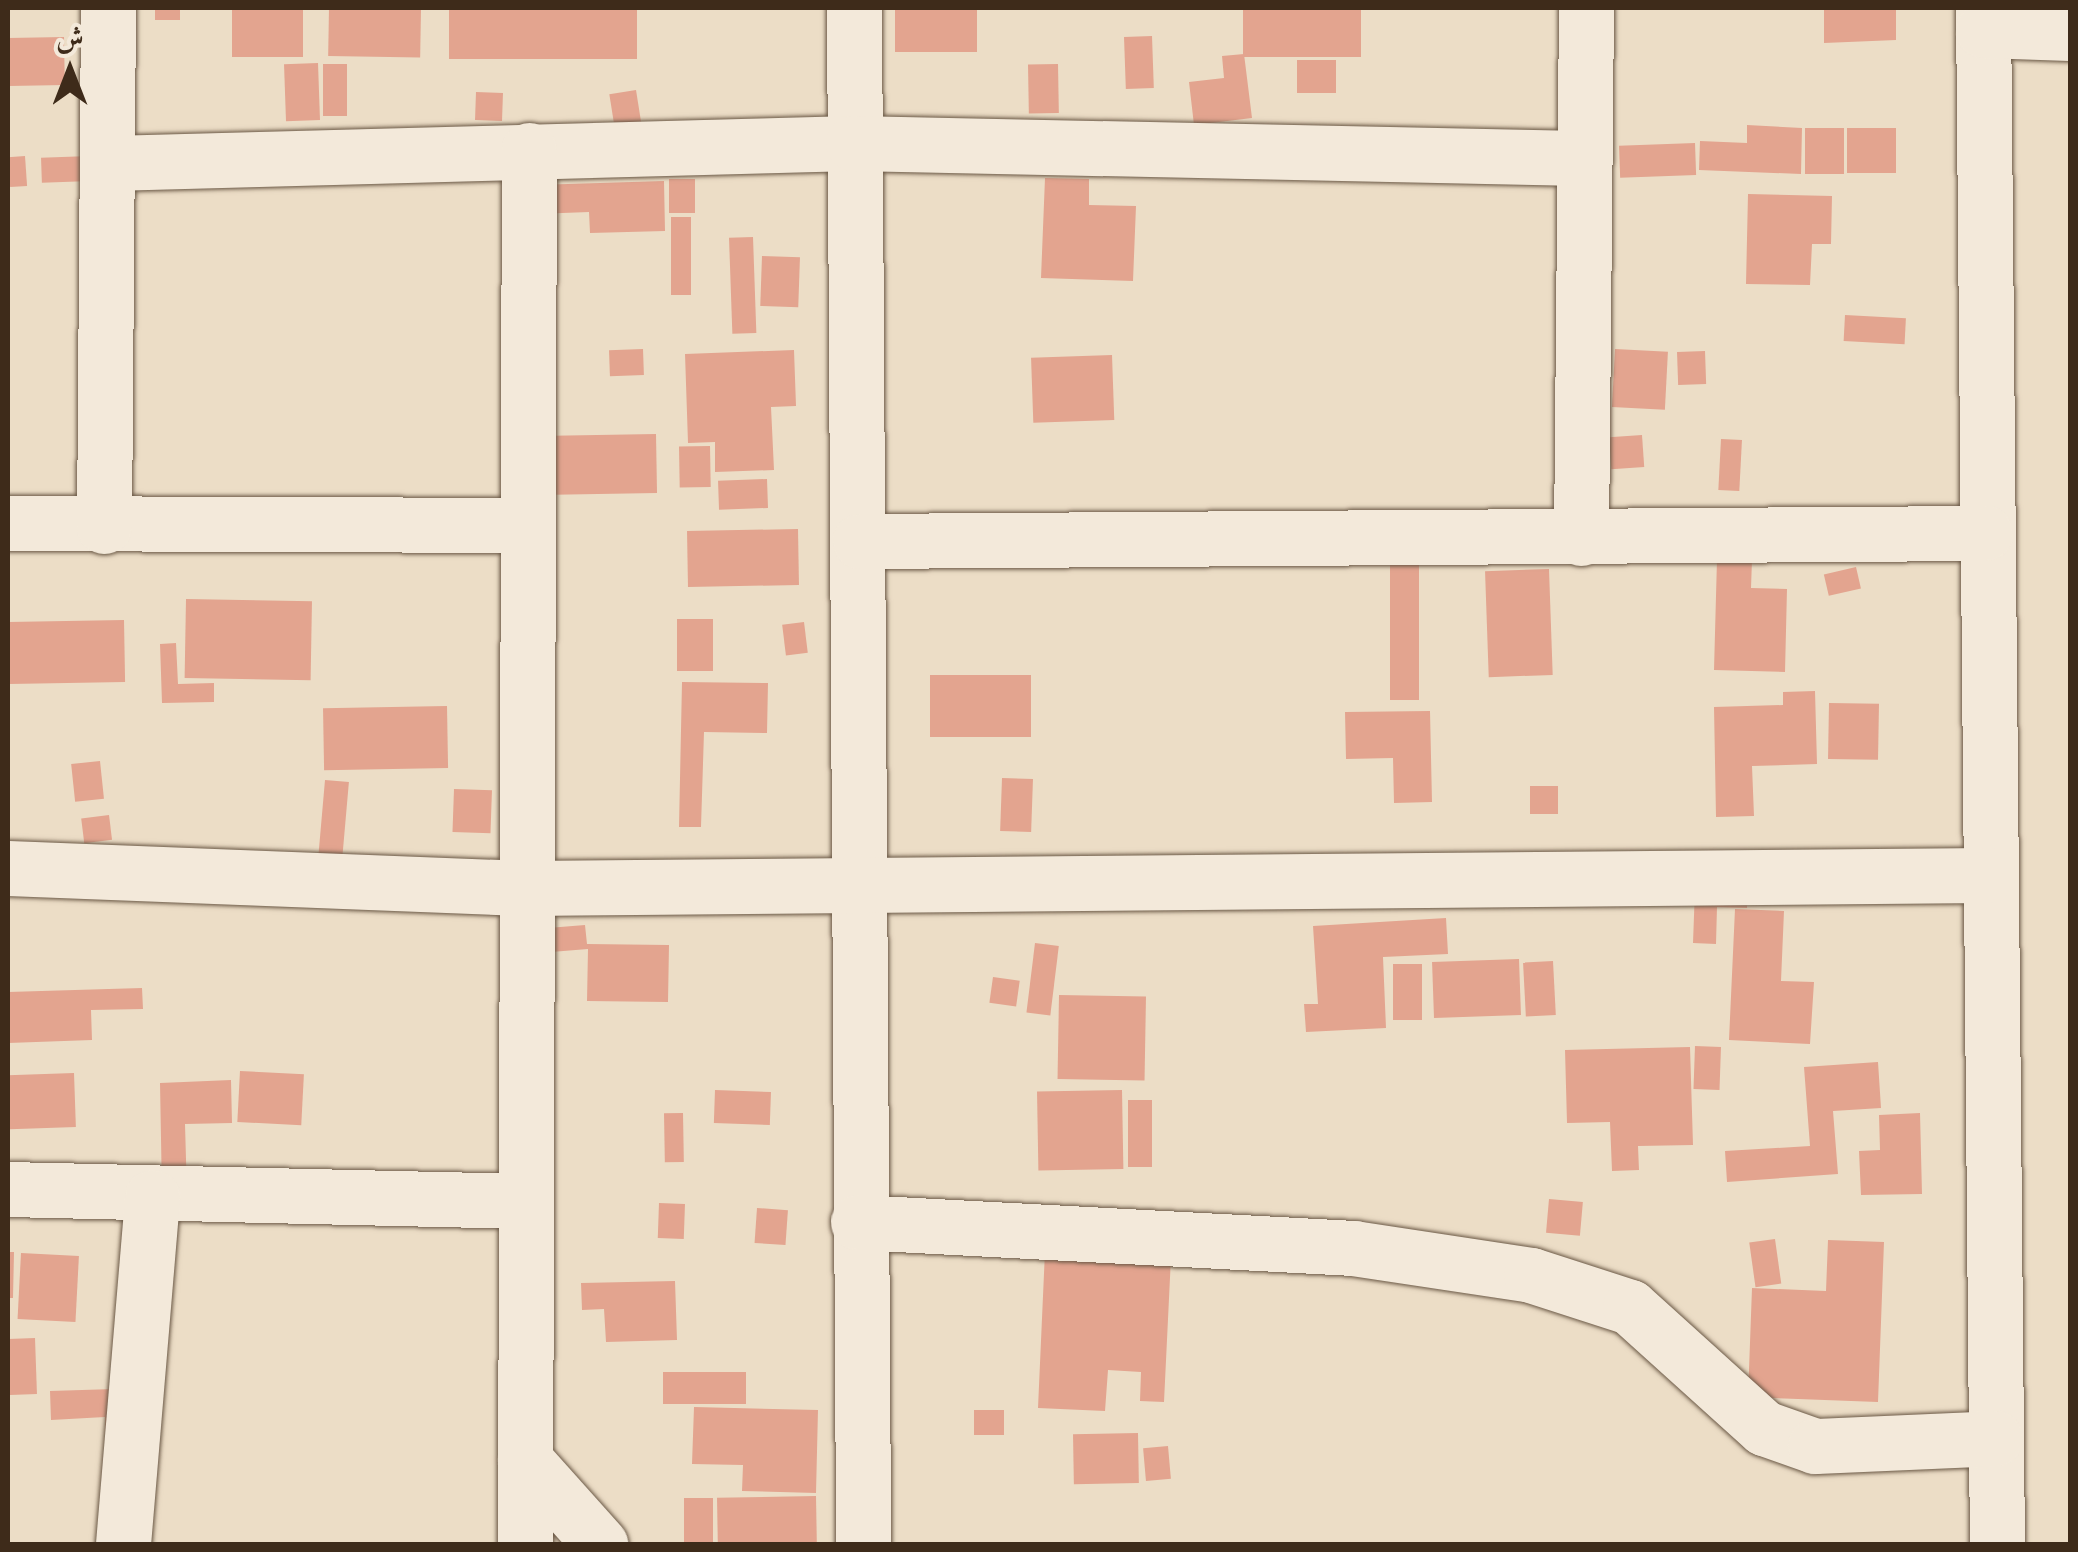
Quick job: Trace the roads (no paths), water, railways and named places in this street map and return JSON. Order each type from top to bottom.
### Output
[{"type":"street","points":[[104,526],[110,163],[108,8]]},
{"type":"street","points":[[854,8],[860,541],[858,1222],[862,1544]]},
{"type":"street","points":[[1582,538],[1586,8]]},
{"type":"street","points":[[1996,1544],[1983,19],[2054,32]]},
{"type":"street","points":[[110,163],[853,143],[1582,158]]},
{"type":"street","points":[[525,1544],[524,525],[528,150]]},
{"type":"street","points":[[8,523],[524,525]]},
{"type":"street","points":[[860,541],[1985,533]]},
{"type":"street","points":[[8,868],[524,888],[859,880],[1988,875]]},
{"type":"street","points":[[8,1190],[152,1197],[524,1201]]},
{"type":"street","points":[[123,1544],[152,1197]]},
{"type":"street","points":[[858,1222],[1353,1248],[1531,1275],[1630,1307],[1728,1401],[1764,1428],[1798,1440],[1995,1438]]},
{"type":"street","points":[[525,1460],[600,1544]]}]
